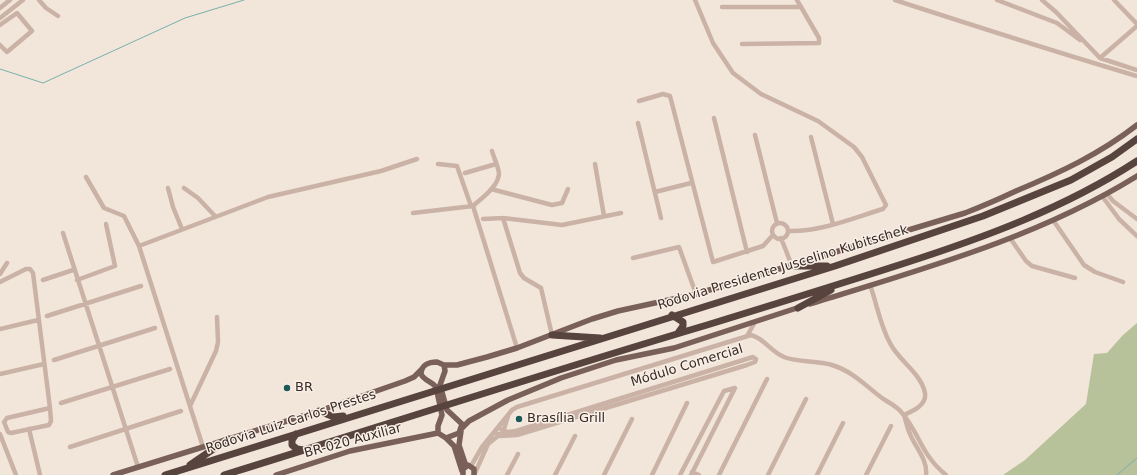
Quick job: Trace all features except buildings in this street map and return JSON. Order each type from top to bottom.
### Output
[{"type":"highway","name":"Rodovia Presidente Juscelino Kubitschek","points":[[424,393],[604,338],[672,315],[835,266],[983,216],[1044,192],[1100,164],[1137,139]]},
{"type":"highway","points":[[224,475],[451,403],[847,282],[980,238],[1062,203],[1099,184],[1137,161]]},
{"type":"highway","points":[[792,266],[835,266]]},
{"type":"highway","points":[[798,308],[847,282]]},
{"type":"highway","points":[[672,315],[683,322],[683,326],[678,333]]},
{"type":"highway","points":[[552,334],[604,338]]},
{"type":"highway","name":"Rodovia Luiz Carlos Prestes","points":[[165,475],[424,393]]},
{"type":"highway","points":[[319,411],[334,417],[353,415]]},
{"type":"highway","points":[[296,434],[292,440],[292,445],[304,450]]},
{"type":"highway","points":[[184,469],[228,439]]},
{"type":"main road","points":[[113,475],[319,411],[405,381],[414,377],[425,365],[434,362],[444,365],[457,365],[517,348],[618,311],[696,294],[792,266],[989,204],[1078,164],[1120,138],[1137,125]]},
{"type":"main road","points":[[446,438],[456,435],[469,421],[489,410],[555,380],[616,360],[674,348],[973,252],[1053,220],[1104,195],[1137,176]]},
{"type":"main road","points":[[444,365],[445,371],[440,385],[447,410],[452,417],[460,422],[462,429],[459,445],[465,469]]},
{"type":"main road","points":[[421,370],[422,377],[436,387],[442,415],[438,426],[438,433],[454,446],[465,469]]},
{"type":"main road","name":"BR-020 Auxiliar","points":[[276,475],[350,451],[438,433]]},
{"type":"main road","points":[[465,469],[474,469],[474,474]]},
{"type":"street","points":[[0,8],[10,0]]},
{"type":"street","points":[[1,21],[23,0]]},
{"type":"street","points":[[39,0],[46,8],[58,16]]},
{"type":"street","points":[[695,0],[713,43],[733,73],[761,94],[818,121],[854,147],[862,157],[885,207],[805,232],[788,231]]},
{"type":"street","points":[[742,44],[819,43],[819,38],[797,0]]},
{"type":"street","points":[[894,0],[978,26],[1009,38],[1137,76]]},
{"type":"street","points":[[997,0],[1057,24],[1087,45]]},
{"type":"street","points":[[1042,0],[1056,12],[1100,58],[1137,70]]},
{"type":"street","points":[[1100,58],[1137,25],[1114,0]]},
{"type":"street","points":[[722,7],[801,7]]},
{"type":"street","points":[[0,45],[7,52],[32,31],[17,13],[1,21]]},
{"type":"street","points":[[639,101],[663,94],[670,96],[691,183],[713,262],[762,246],[773,235],[772,230],[777,223],[755,135]]},
{"type":"street","points":[[714,118],[747,252]]},
{"type":"street","points":[[638,123],[661,218]]},
{"type":"street","points":[[811,137],[833,224]]},
{"type":"street","points":[[413,213],[472,206],[491,189],[499,175],[492,151]]},
{"type":"street","points":[[139,246],[182,228],[268,197],[381,171],[417,159]]},
{"type":"street","points":[[438,164],[457,166],[472,206],[517,348]]},
{"type":"street","points":[[465,173],[496,164]]},
{"type":"street","points":[[596,164],[604,216]]},
{"type":"street","points":[[86,177],[104,208],[124,216],[139,246],[203,447]]},
{"type":"street","points":[[655,192],[691,183]]},
{"type":"street","points":[[168,188],[173,207],[182,228]]},
{"type":"street","points":[[184,188],[206,206],[215,216]]},
{"type":"street","points":[[491,189],[552,205],[562,203],[568,189]]},
{"type":"street","points":[[1104,195],[1137,219]]},
{"type":"street","points":[[1104,195],[1119,219],[1137,236]]},
{"type":"street","points":[[483,219],[503,218],[562,225],[621,213]]},
{"type":"street","points":[[503,218],[520,273],[524,278],[541,288],[552,334]]},
{"type":"street","points":[[1053,220],[1084,265],[1095,272],[1123,282]]},
{"type":"street","points":[[777,223],[783,223],[787,226],[788,231],[785,237],[781,238]]},
{"type":"street","points":[[77,280],[115,266],[106,224]]},
{"type":"street","points":[[63,233],[111,387],[138,467]]},
{"type":"street","points":[[773,235],[781,238],[792,266]]},
{"type":"street","points":[[1010,238],[1026,261],[1032,266],[1075,278]]},
{"type":"street","points":[[633,258],[679,247],[696,294]]},
{"type":"street","points":[[0,274],[7,264]]},
{"type":"street","points":[[0,282],[21,270],[30,269],[33,276],[50,408],[51,423],[29,429],[8,432],[5,419],[50,408]]},
{"type":"street","points":[[43,280],[74,270]]},
{"type":"street","points":[[870,285],[880,320],[890,344],[919,380],[925,393],[924,402],[916,410],[904,415]]},
{"type":"street","points":[[47,316],[141,286]]},
{"type":"street","points":[[190,406],[216,351],[218,342],[217,316]]},
{"type":"street","points":[[0,329],[38,320]]},
{"type":"street","name":"Módulo Comercial","points":[[465,469],[509,413],[517,407],[746,336],[755,321]]},
{"type":"street","points":[[54,360],[156,328]]},
{"type":"street","points":[[746,336],[756,336],[771,350],[792,360],[830,364],[849,372],[895,406],[904,415],[932,463],[946,475]]},
{"type":"street","name":"Módulo Comercial","points":[[674,348],[684,355]]},
{"type":"street","name":"Módulo Comercial","points":[[500,436],[517,433],[587,412],[695,375],[746,362],[696,381],[649,392]]},
{"type":"street","points":[[0,374],[44,364]]},
{"type":"street","points":[[62,403],[170,369]]},
{"type":"street","points":[[695,375],[696,381]]},
{"type":"street","points":[[719,475],[767,379]]},
{"type":"street","points":[[680,475],[724,391],[735,388],[691,473],[699,475]]},
{"type":"street","points":[[768,475],[806,399]]},
{"type":"street","points":[[652,475],[687,403]]},
{"type":"street","points":[[70,447],[181,411]]},
{"type":"street","points":[[474,474],[488,444],[500,436],[504,431],[509,413]]},
{"type":"street","points":[[904,415],[909,434],[922,456],[927,469],[926,475]]},
{"type":"street","points":[[604,475],[632,419]]},
{"type":"street","points":[[817,475],[843,423]]},
{"type":"street","points":[[866,475],[891,426]]},
{"type":"street","points":[[29,429],[40,475]]},
{"type":"street","points":[[497,430],[500,436]]},
{"type":"street","name":"Módulo Comercial","points":[[497,430],[517,433]]},
{"type":"street","points":[[0,434],[16,475]]},
{"type":"street","points":[[555,475],[575,436]]},
{"type":"street","points":[[507,475],[518,454]]},
{"type":"street","points":[[690,455],[699,459]]},
{"type":"green space","points":[[1137,323],[1137,475],[1003,475],[1025,460],[1086,404],[1094,354],[1107,353],[1123,335]]},
{"type":"waterway","points":[[0,69],[43,83],[185,18],[244,0]]},
{"type":"waterway","points":[[1117,475],[1137,458]]},
{"type":"place","name":"BR","points":[[287,388]]},
{"type":"place","name":"Brasília Grill","points":[[519,419]]}]
